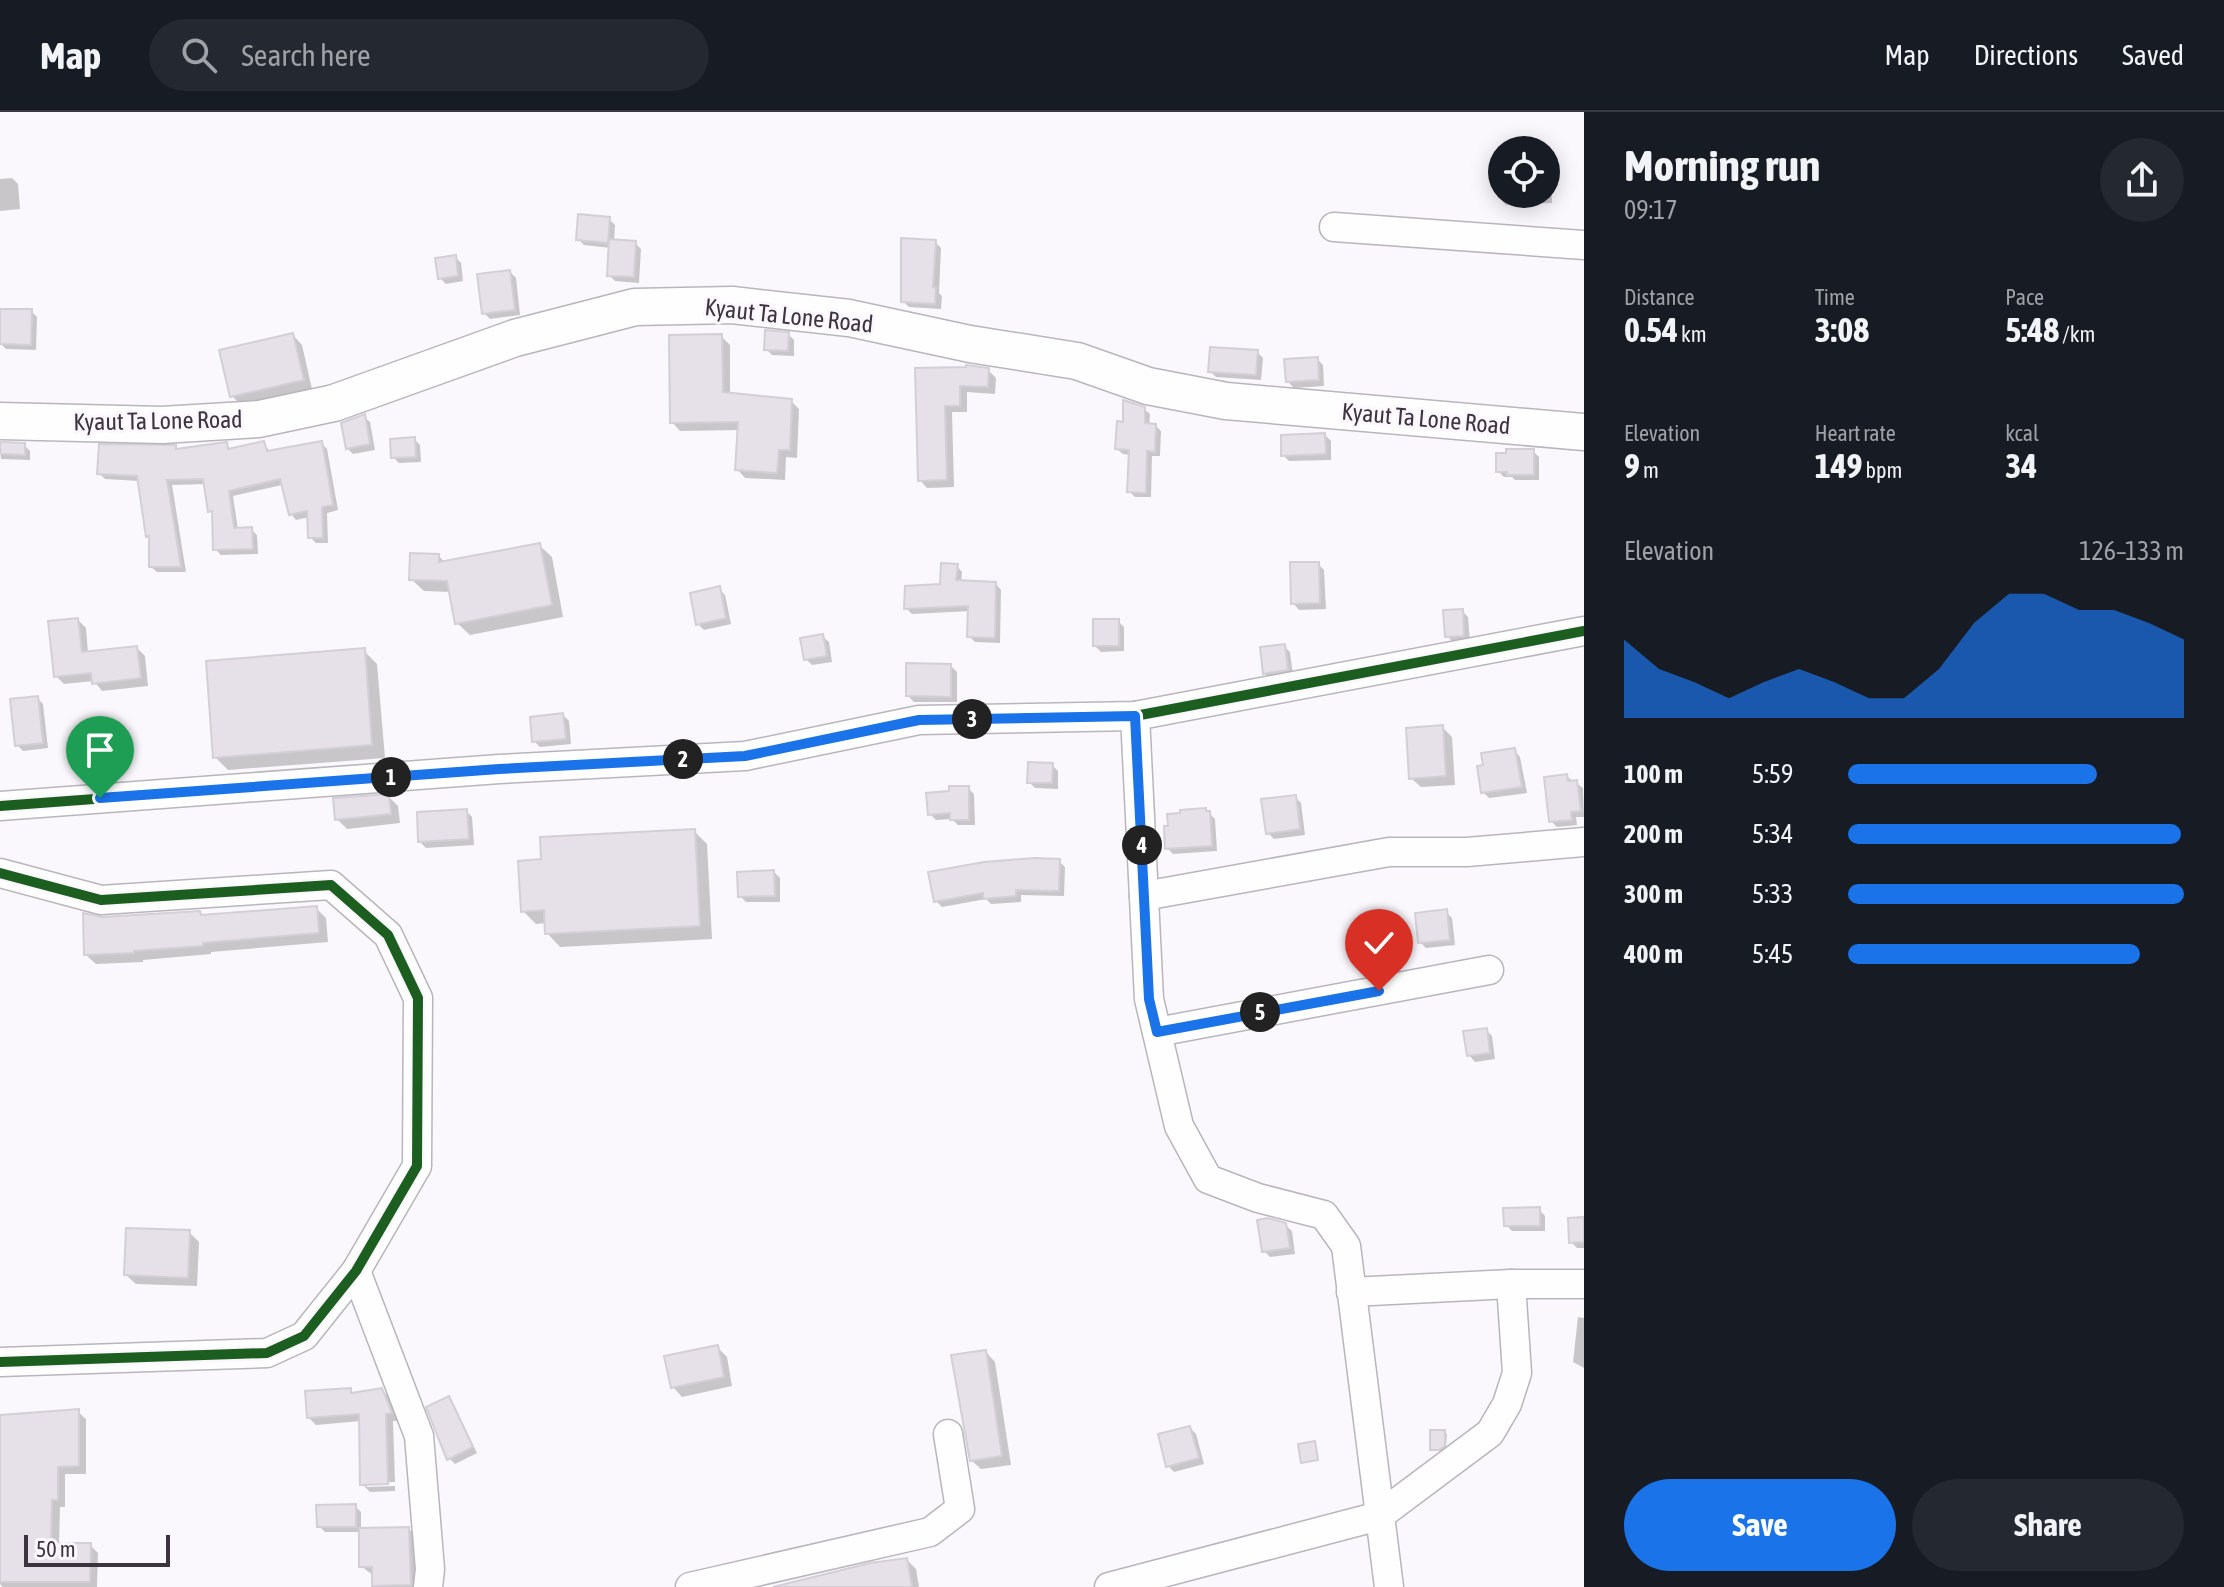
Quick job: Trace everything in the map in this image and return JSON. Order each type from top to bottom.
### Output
[{"type":"main road","name":"Kyaut Ta Lone Road","points":[[0,421],[162,425],[259,419],[334,403],[515,338],[635,307],[732,305],[849,318],[970,344],[1077,361],[1148,386],[1226,401],[1584,432]]},
{"type":"street","points":[[1334,227],[1584,245]]},
{"type":"street","points":[[0,806],[499,769],[745,756],[919,720],[1135,716],[1584,631]]},
{"type":"street","points":[[1135,716],[1149,999],[1179,1126],[1208,1179],[1258,1198],[1324,1215],[1346,1246],[1389,1587]]},
{"type":"street","points":[[1144,896],[1389,852],[1467,852],[1584,842]]},
{"type":"street","points":[[0,873],[101,900],[331,885],[388,935],[418,998],[417,1166],[356,1271],[304,1336],[267,1353],[0,1362]]},
{"type":"street","points":[[1157,1032],[1489,970]]},
{"type":"street","points":[[356,1271],[419,1436],[430,1569],[428,1587]]},
{"type":"street","points":[[1351,1292],[1511,1284],[1584,1284]]},
{"type":"street","points":[[1109,1587],[1379,1516],[1490,1433],[1507,1404],[1517,1373],[1511,1284]]},
{"type":"street","points":[[690,1587],[930,1532],[960,1509],[948,1434]]},
{"type":"building","points":[[578,214],[610,217],[608,243],[576,240]]},
{"type":"building","points":[[901,238],[936,240],[935,304],[901,302]]},
{"type":"building","points":[[609,239],[636,241],[634,277],[607,276]]},
{"type":"building","points":[[456,255],[458,276],[438,279],[435,258]]},
{"type":"building","points":[[510,270],[515,310],[482,314],[477,274]]},
{"type":"building","points":[[0,309],[32,309],[31,345],[0,344]]},
{"type":"building","points":[[765,330],[789,332],[788,351],[764,350]]},
{"type":"building","points":[[293,333],[304,380],[230,397],[219,350]]},
{"type":"building","points":[[722,334],[723,392],[792,399],[790,450],[779,450],[777,473],[735,470],[738,422],[670,423],[669,335]]},
{"type":"building","points":[[1210,347],[1258,350],[1256,375],[1208,372]]},
{"type":"building","points":[[1318,357],[1319,380],[1286,382],[1284,359]]},
{"type":"building","points":[[966,365],[989,368],[988,387],[960,386],[960,406],[945,406],[947,480],[918,481],[915,368]]},
{"type":"building","points":[[1123,400],[1145,407],[1145,423],[1156,424],[1155,452],[1147,451],[1146,493],[1127,492],[1129,450],[1115,449],[1117,421],[1123,422]]},
{"type":"building","points":[[365,414],[370,444],[346,449],[341,423]]},
{"type":"building","points":[[1325,433],[1326,454],[1281,456],[1281,435]]},
{"type":"building","points":[[415,437],[416,457],[391,458],[390,439]]},
{"type":"building","points":[[264,441],[267,451],[322,441],[333,505],[322,507],[323,538],[308,538],[307,511],[289,515],[280,479],[229,491],[234,528],[252,527],[253,549],[213,550],[212,511],[208,512],[203,479],[167,480],[181,567],[149,567],[149,536],[146,537],[137,476],[97,474],[99,444],[176,445],[176,449],[227,442],[228,449]]},
{"type":"building","points":[[0,442],[25,443],[25,455],[0,454]]},
{"type":"building","points":[[1506,449],[1534,449],[1534,475],[1496,472],[1496,453],[1506,453]]},
{"type":"building","points":[[540,543],[552,605],[455,624],[447,581],[409,580],[410,553],[439,554],[439,562]]},
{"type":"building","points":[[1290,562],[1319,562],[1320,603],[1291,604]]},
{"type":"building","points":[[941,563],[958,564],[956,580],[996,582],[995,638],[967,637],[968,606],[904,609],[905,586],[940,584]]},
{"type":"building","points":[[720,586],[726,618],[696,625],[690,593]]},
{"type":"building","points":[[1463,609],[1464,636],[1445,637],[1443,610]]},
{"type":"building","points":[[78,618],[82,652],[137,646],[141,678],[92,684],[91,673],[54,677],[48,621]]},
{"type":"building","points":[[1093,619],[1119,619],[1119,646],[1093,646]]},
{"type":"building","points":[[823,634],[827,656],[804,660],[800,638]]},
{"type":"building","points":[[1285,644],[1288,670],[1263,674],[1260,647]]},
{"type":"building","points":[[365,648],[372,745],[213,758],[206,661]]},
{"type":"building","points":[[906,663],[951,664],[951,697],[906,696]]},
{"type":"building","points":[[38,696],[43,743],[15,746],[10,699]]},
{"type":"building","points":[[563,713],[566,739],[532,742],[530,717]]},
{"type":"building","points":[[1443,725],[1446,776],[1409,779],[1406,728]]},
{"type":"building","points":[[1515,748],[1522,787],[1481,793],[1477,766],[1483,765],[1481,753]]},
{"type":"building","points":[[1028,762],[1053,763],[1052,783],[1027,783]]},
{"type":"building","points":[[1567,774],[1568,781],[1577,780],[1581,811],[1571,812],[1572,820],[1549,822],[1544,777]]},
{"type":"building","points":[[949,786],[969,786],[969,820],[950,820],[950,813],[928,815],[926,793],[949,791]]},
{"type":"building","points":[[389,794],[391,814],[335,820],[333,798]]},
{"type":"building","points":[[1296,795],[1300,829],[1266,834],[1261,799]]},
{"type":"building","points":[[1206,808],[1210,811],[1212,846],[1165,849],[1167,814]]},
{"type":"building","points":[[467,809],[469,839],[418,842],[417,812]]},
{"type":"building","points":[[695,829],[700,926],[545,934],[544,910],[521,912],[518,861],[541,859],[540,837]]},
{"type":"building","points":[[1060,859],[1059,891],[1016,890],[1016,896],[983,899],[983,893],[934,902],[928,872],[984,862]]},
{"type":"building","points":[[774,870],[775,896],[738,897],[737,872]]},
{"type":"building","points":[[317,906],[319,933],[203,943],[203,946],[134,953],[84,955],[83,913],[102,917],[200,911],[201,915]]},
{"type":"building","points":[[1447,909],[1450,940],[1418,943],[1415,913]]},
{"type":"building","points":[[1487,1028],[1490,1053],[1467,1056],[1463,1031]]},
{"type":"building","points":[[1540,1207],[1540,1226],[1504,1226],[1503,1208]]},
{"type":"building","points":[[1584,1217],[1584,1242],[1569,1243],[1568,1218]]},
{"type":"building","points":[[1268,1218],[1286,1223],[1290,1248],[1262,1252],[1257,1220]]},
{"type":"building","points":[[126,1228],[190,1230],[188,1278],[124,1275]]},
{"type":"building","points":[[718,1345],[724,1377],[671,1388],[664,1356]]},
{"type":"building","points":[[986,1350],[1002,1456],[970,1461],[951,1355]]},
{"type":"building","points":[[351,1388],[351,1393],[382,1388],[392,1413],[386,1414],[388,1484],[360,1485],[359,1414],[307,1418],[305,1391]]},
{"type":"building","points":[[449,1396],[473,1447],[447,1460],[426,1407]]},
{"type":"building","points":[[79,1409],[79,1466],[58,1467],[58,1500],[52,1500],[51,1543],[91,1543],[90,1582],[0,1582],[0,1415]]},
{"type":"building","points":[[1190,1426],[1199,1458],[1166,1467],[1158,1434]]},
{"type":"building","points":[[1430,1430],[1445,1430],[1445,1446],[1439,1450],[1430,1450]]},
{"type":"building","points":[[1315,1441],[1318,1460],[1301,1463],[1298,1444]]},
{"type":"building","points":[[356,1504],[356,1527],[317,1527],[316,1505]]},
{"type":"building","points":[[409,1527],[411,1585],[372,1586],[372,1567],[359,1567],[359,1528]]},
{"type":"building","points":[[907,1558],[912,1587],[773,1587],[870,1563]]},
{"type":"cycle path","points":[[0,806],[499,769],[745,756],[919,720],[1135,716],[1584,631]]},
{"type":"cycle path","points":[[0,873],[101,900],[331,885],[388,935],[418,998],[417,1166],[356,1271],[304,1336],[267,1353],[0,1362]]},
{"type":"route","points":[[100,798],[499,769],[745,756],[919,720],[1135,716],[1149,999],[1157,1032],[1379,991]]}]
